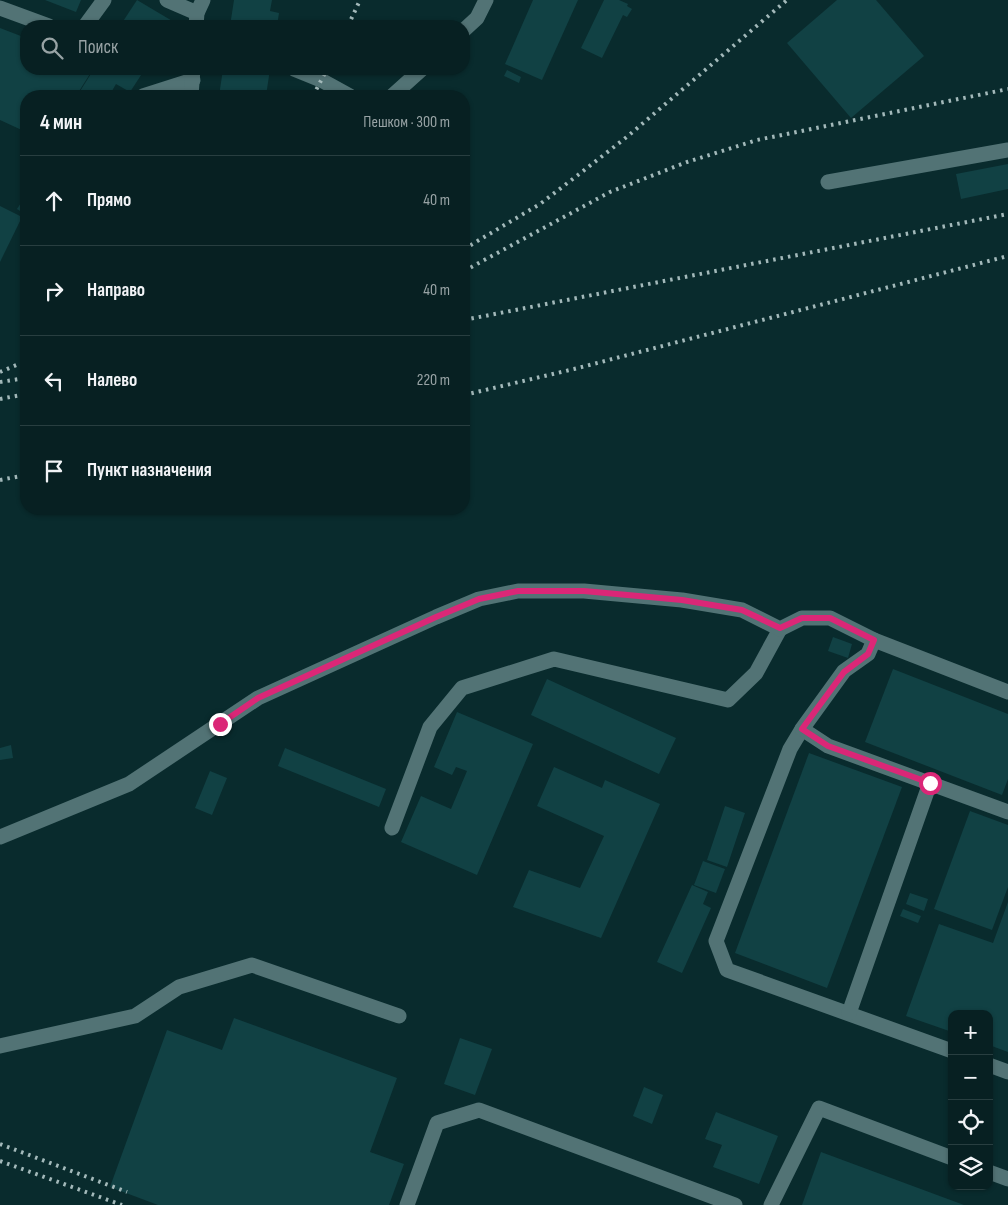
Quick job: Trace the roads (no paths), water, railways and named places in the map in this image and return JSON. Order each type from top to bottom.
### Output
[{"type":"lane","points":[[89,20],[104,0]]},
{"type":"lane","points":[[168,0],[199,13]]},
{"type":"lane","points":[[470,24],[476,18],[486,0]]},
{"type":"lane","points":[[0,8],[33,20]]},
{"type":"lane","points":[[157,90],[191,75]]},
{"type":"lane","points":[[192,90],[193,75]]},
{"type":"lane","points":[[309,75],[339,90]]},
{"type":"lane","points":[[399,90],[415,75]]},
{"type":"lane","points":[[828,182],[1008,150]]},
{"type":"lane","points":[[0,837],[130,784],[258,698],[479,599],[518,591],[584,591],[682,600],[742,610],[780,628]]},
{"type":"lane","points":[[392,828],[430,727],[462,688],[554,659],[728,700],[756,672],[780,628],[802,618],[830,618],[874,640],[1008,692]]},
{"type":"lane","points":[[874,640],[868,654],[844,672],[802,729],[790,749],[716,941],[727,970],[948,1050]]},
{"type":"lane","points":[[802,729],[828,746],[1008,812]]},
{"type":"lane","points":[[848,1013],[930,783]]},
{"type":"lane","points":[[0,1046],[135,1016],[179,987],[252,965],[399,1016]]},
{"type":"lane","points":[[993,1066],[1008,1072]]},
{"type":"lane","points":[[771,1205],[819,1108],[948,1156]]},
{"type":"lane","points":[[407,1205],[437,1123],[479,1110],[735,1205]]},
{"type":"lane","points":[[993,1173],[1008,1179]]},
{"type":"railway","points":[[351,20],[360,0]]},
{"type":"railway","points":[[470,245],[540,204],[578,175],[628,136],[787,0]]},
{"type":"railway","points":[[316,90],[324,75]]},
{"type":"railway","points":[[470,268],[610,192],[687,162],[757,140],[1008,89]]},
{"type":"railway","points":[[470,319],[1008,214]]},
{"type":"railway","points":[[470,394],[574,369],[1008,256]]},
{"type":"railway","points":[[0,372],[20,364]]},
{"type":"railway","points":[[0,382],[20,379]]},
{"type":"railway","points":[[0,399],[20,395]]},
{"type":"railway","points":[[0,480],[20,476]]},
{"type":"railway","points":[[0,1144],[127,1192]]},
{"type":"railway","points":[[0,1161],[122,1205]]}]
